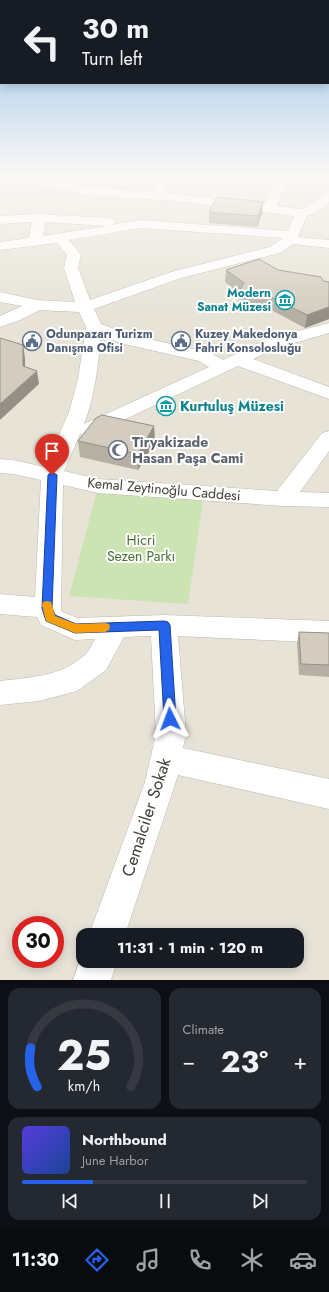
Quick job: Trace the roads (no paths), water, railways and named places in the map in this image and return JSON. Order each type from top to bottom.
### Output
[{"type":"street","points":[[35,241],[39,221]]},
{"type":"street","points":[[98,221],[291,238],[329,244]]},
{"type":"street","points":[[0,297],[37,305],[85,307],[176,275],[284,247],[291,238],[298,221]]},
{"type":"street","points":[[0,246],[60,238],[140,224]]},
{"type":"street","points":[[49,613],[52,475],[79,412],[87,379],[94,327],[71,268],[74,255],[60,238]]},
{"type":"street","points":[[0,322],[14,317],[37,305]]},
{"type":"street","points":[[94,327],[126,339],[230,363],[329,393]]},
{"type":"street","points":[[52,475],[82,433],[274,343],[329,328]]},
{"type":"street","points":[[283,498],[329,437]]},
{"type":"street","name":"Kemal Zeytinoğlu Caddesi","points":[[0,466],[52,475],[98,486],[329,500]]},
{"type":"street","points":[[0,604],[49,613],[75,628],[164,625],[329,632]]},
{"type":"street","name":"Cemalciler Sokak","points":[[109,928],[161,782],[171,734],[164,625]]},
{"type":"street","points":[[0,693],[39,689],[67,682],[96,662],[116,627]]},
{"type":"street","points":[[166,758],[329,794]]},
{"type":"street","points":[[92,980],[96,968]]},
{"type":"place","name":"Modern Sanat Müzesi","points":[[285,300]]},
{"type":"place","name":"Odunpazarı Turizm Danışma Ofisi","points":[[32,341]]},
{"type":"place","name":"Kuzey Makedonya Fahri Konsolosluğu","points":[[181,341]]},
{"type":"place","name":"Kurtuluş Müzesi","points":[[166,406]]},
{"type":"place","name":"Tiryakizade Hasan Paşa Cami","points":[[118,450]]},
{"type":"park label","name":"Hicri Sezen Parkı","points":[[141,548]]}]
